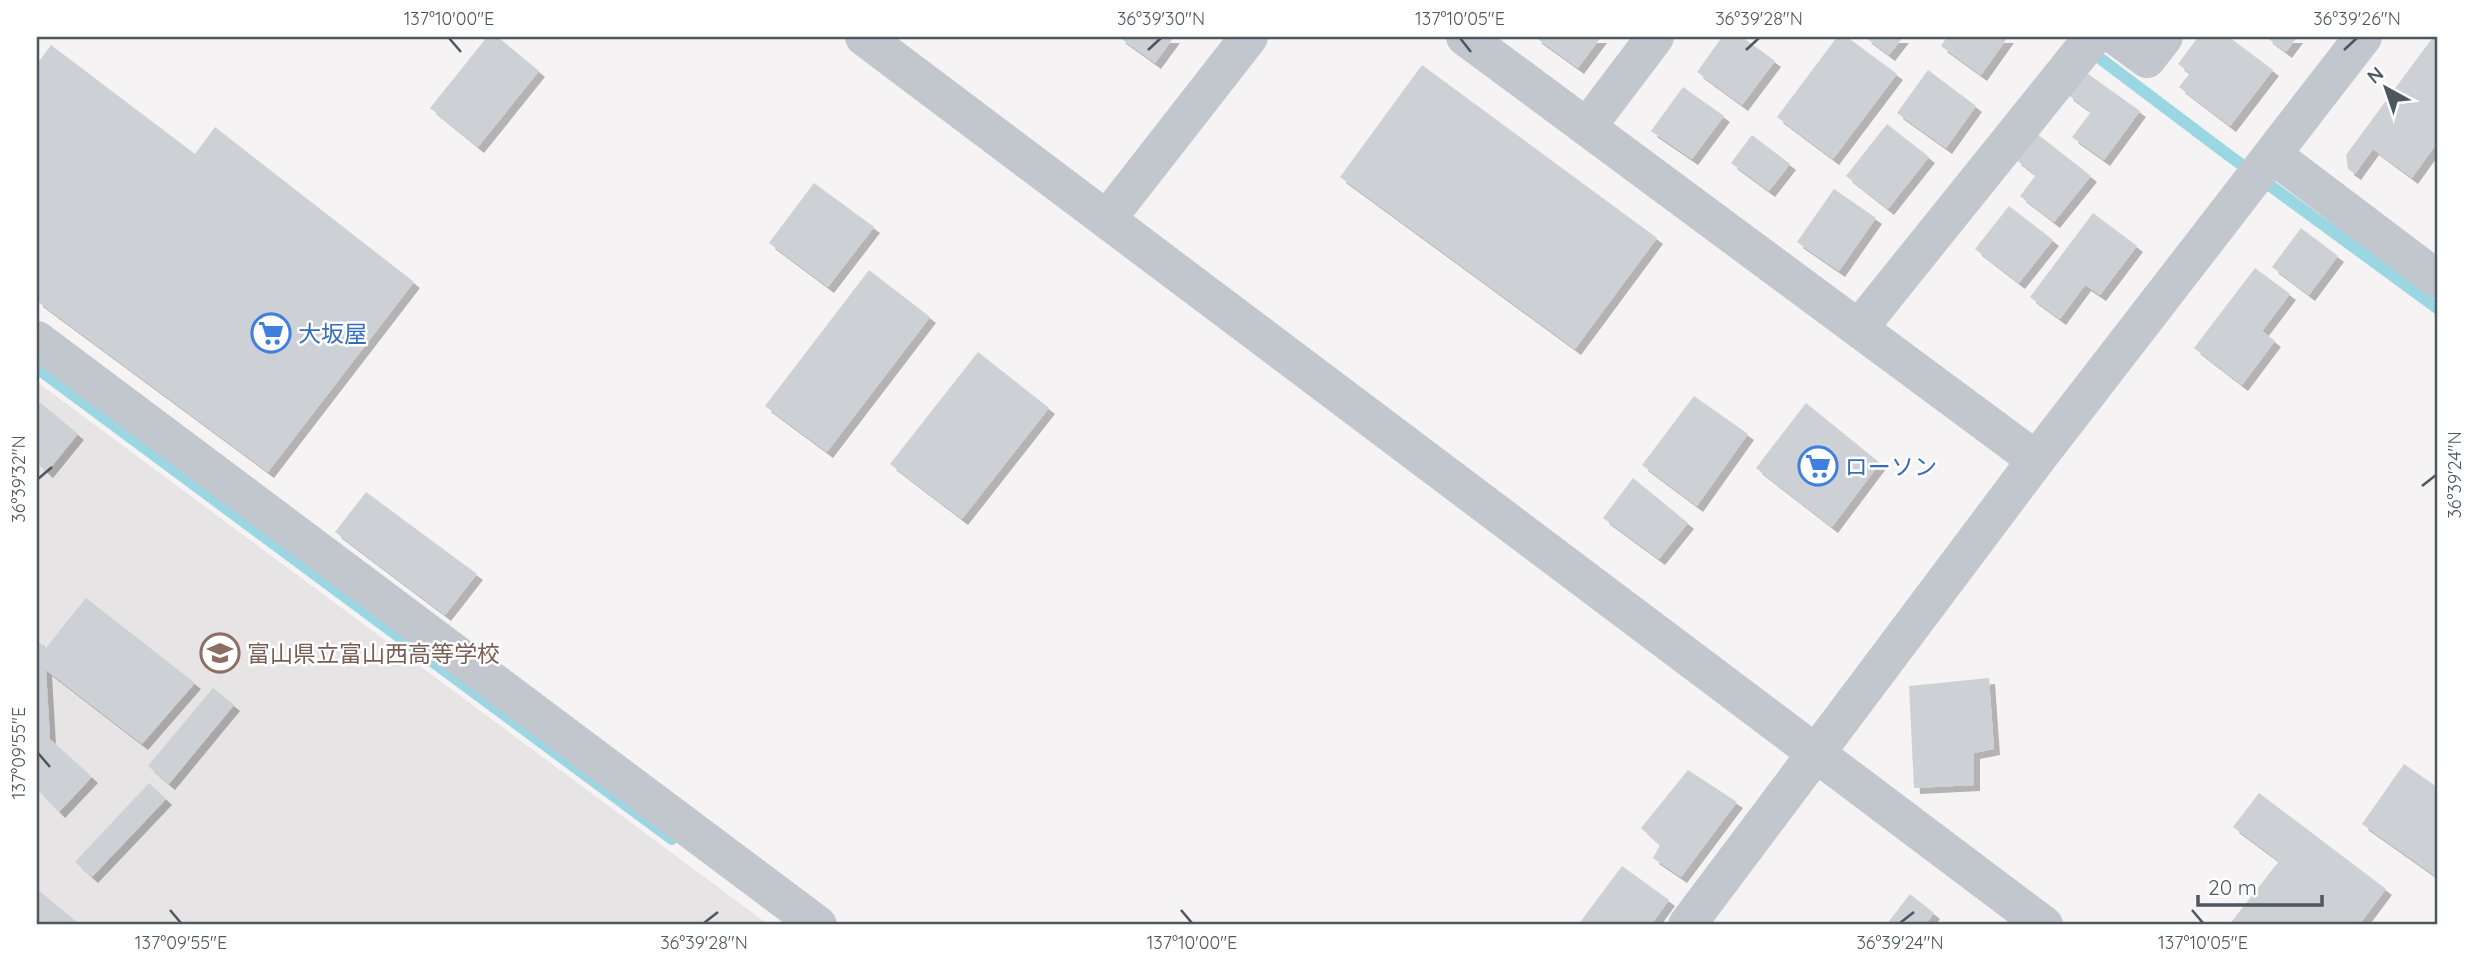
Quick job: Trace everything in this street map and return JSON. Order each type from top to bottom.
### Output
[{"type":"street","points":[[864,37],[2044,925]]},
{"type":"street","points":[[1107,219],[1249,37]]},
{"type":"street","points":[[1465,37],[2036,460]]},
{"type":"street","points":[[1587,127],[1655,37]]},
{"type":"street","points":[[1859,328],[2093,37]]},
{"type":"street","points":[[2117,37],[2147,59],[2164,37]]},
{"type":"street","points":[[1687,925],[2036,460],[2363,37]]},
{"type":"street","points":[[2273,155],[2437,279]]},
{"type":"street","points":[[37,340],[818,925]]},
{"type":"shaded area","name":"富山県立富山西高等学校","points":[[37,382],[769,925],[37,925]]},
{"type":"building","points":[[487,37],[498,37],[539,71],[478,147],[430,108]]},
{"type":"building","points":[[1119,37],[1174,37],[1155,63]]},
{"type":"building","points":[[1535,37],[1601,37],[1578,68]]},
{"type":"building","points":[[1722,37],[1742,37],[1775,61],[1742,105],[1697,72]]},
{"type":"building","points":[[1837,37],[1847,37],[1897,74],[1833,159],[1777,117]]},
{"type":"building","points":[[1865,37],[1903,37],[1889,55]]},
{"type":"building","points":[[1947,37],[2008,37],[1981,75],[1941,46]]},
{"type":"building","points":[[2198,37],[2229,37],[2273,70],[2230,126],[2179,87],[2190,73],[2178,64]]},
{"type":"building","points":[[2266,37],[2297,37],[2286,52]]},
{"type":"building","points":[[2433,37],[2437,37],[2437,143],[2412,178],[2373,149],[2355,174],[2348,169],[2346,155]]},
{"type":"building","points":[[51,45],[195,154],[215,127],[414,282],[268,472],[37,301],[37,64]]},
{"type":"building","points":[[1422,65],[1657,238],[1575,349],[1340,177]]},
{"type":"building","points":[[1928,70],[1976,106],[1946,148],[1897,113]]},
{"type":"building","points":[[2084,71],[2140,111],[2104,160],[2072,137],[2091,112],[2067,94]]},
{"type":"building","points":[[1683,87],[1724,116],[1692,159],[1651,131]]},
{"type":"building","points":[[1887,124],[1929,157],[1888,209],[1846,176]]},
{"type":"building","points":[[2036,133],[2091,176],[2054,222],[2020,196],[2036,175],[2015,159]]},
{"type":"building","points":[[1752,135],[1790,164],[1769,191],[1731,163]]},
{"type":"building","points":[[814,183],[874,227],[828,287],[769,243]]},
{"type":"building","points":[[1834,189],[1876,218],[1839,271],[1797,242]]},
{"type":"building","points":[[2009,206],[2053,240],[2019,283],[1975,249]]},
{"type":"building","points":[[2093,213],[2137,246],[2100,295],[2085,285],[2060,319],[2030,297]]},
{"type":"building","points":[[2301,228],[2338,256],[2309,295],[2272,267]]},
{"type":"building","points":[[2255,268],[2290,294],[2262,331],[2275,341],[2242,385],[2194,348]]},
{"type":"building","points":[[869,270],[930,317],[827,452],[765,406]]},
{"type":"building","points":[[978,352],[1049,408],[962,519],[890,464]]},
{"type":"building","points":[[1694,396],[1748,434],[1697,506],[1642,465]]},
{"type":"building","points":[[37,400],[78,434],[47,472],[37,463]]},
{"type":"building","name":"ローソン","points":[[1806,403],[1880,463],[1832,527],[1756,468]]},
{"type":"building","points":[[1633,478],[1688,523],[1659,559],[1603,518]]},
{"type":"building","points":[[366,492],[477,574],[445,615],[335,532]]},
{"type":"building","points":[[86,598],[195,683],[142,744],[46,670],[50,739],[92,777],[59,812],[37,789],[37,639],[45,649]]},
{"type":"building","points":[[1989,678],[1994,749],[1974,753],[1974,785],[1914,788],[1909,686]]},
{"type":"building","points":[[213,688],[234,705],[169,784],[148,766]]},
{"type":"building","points":[[2404,764],[2437,787],[2437,877],[2362,824]]},
{"type":"building","points":[[1688,770],[1737,802],[1681,877],[1653,858],[1660,845],[1641,828]]},
{"type":"building","points":[[149,783],[166,799],[92,877],[75,862]]},
{"type":"building","points":[[2259,793],[2386,889],[2359,925],[2229,925],[2279,861],[2233,827]]},
{"type":"building","points":[[1622,866],[1669,900],[1651,925],[1578,925]]},
{"type":"building","points":[[37,889],[78,923],[37,925]]},
{"type":"building","points":[[1910,894],[1934,913],[1925,925],[1886,925]]},
{"type":"waterway","points":[[2089,50],[2437,308]]},
{"type":"waterway","points":[[37,368],[672,839]]},
{"type":"place","name":"大坂屋","points":[[271,333]]},
{"type":"place","name":"ローソン","points":[[1818,466]]},
{"type":"place","name":"富山県立富山西高等学校","points":[[220,653]]}]
